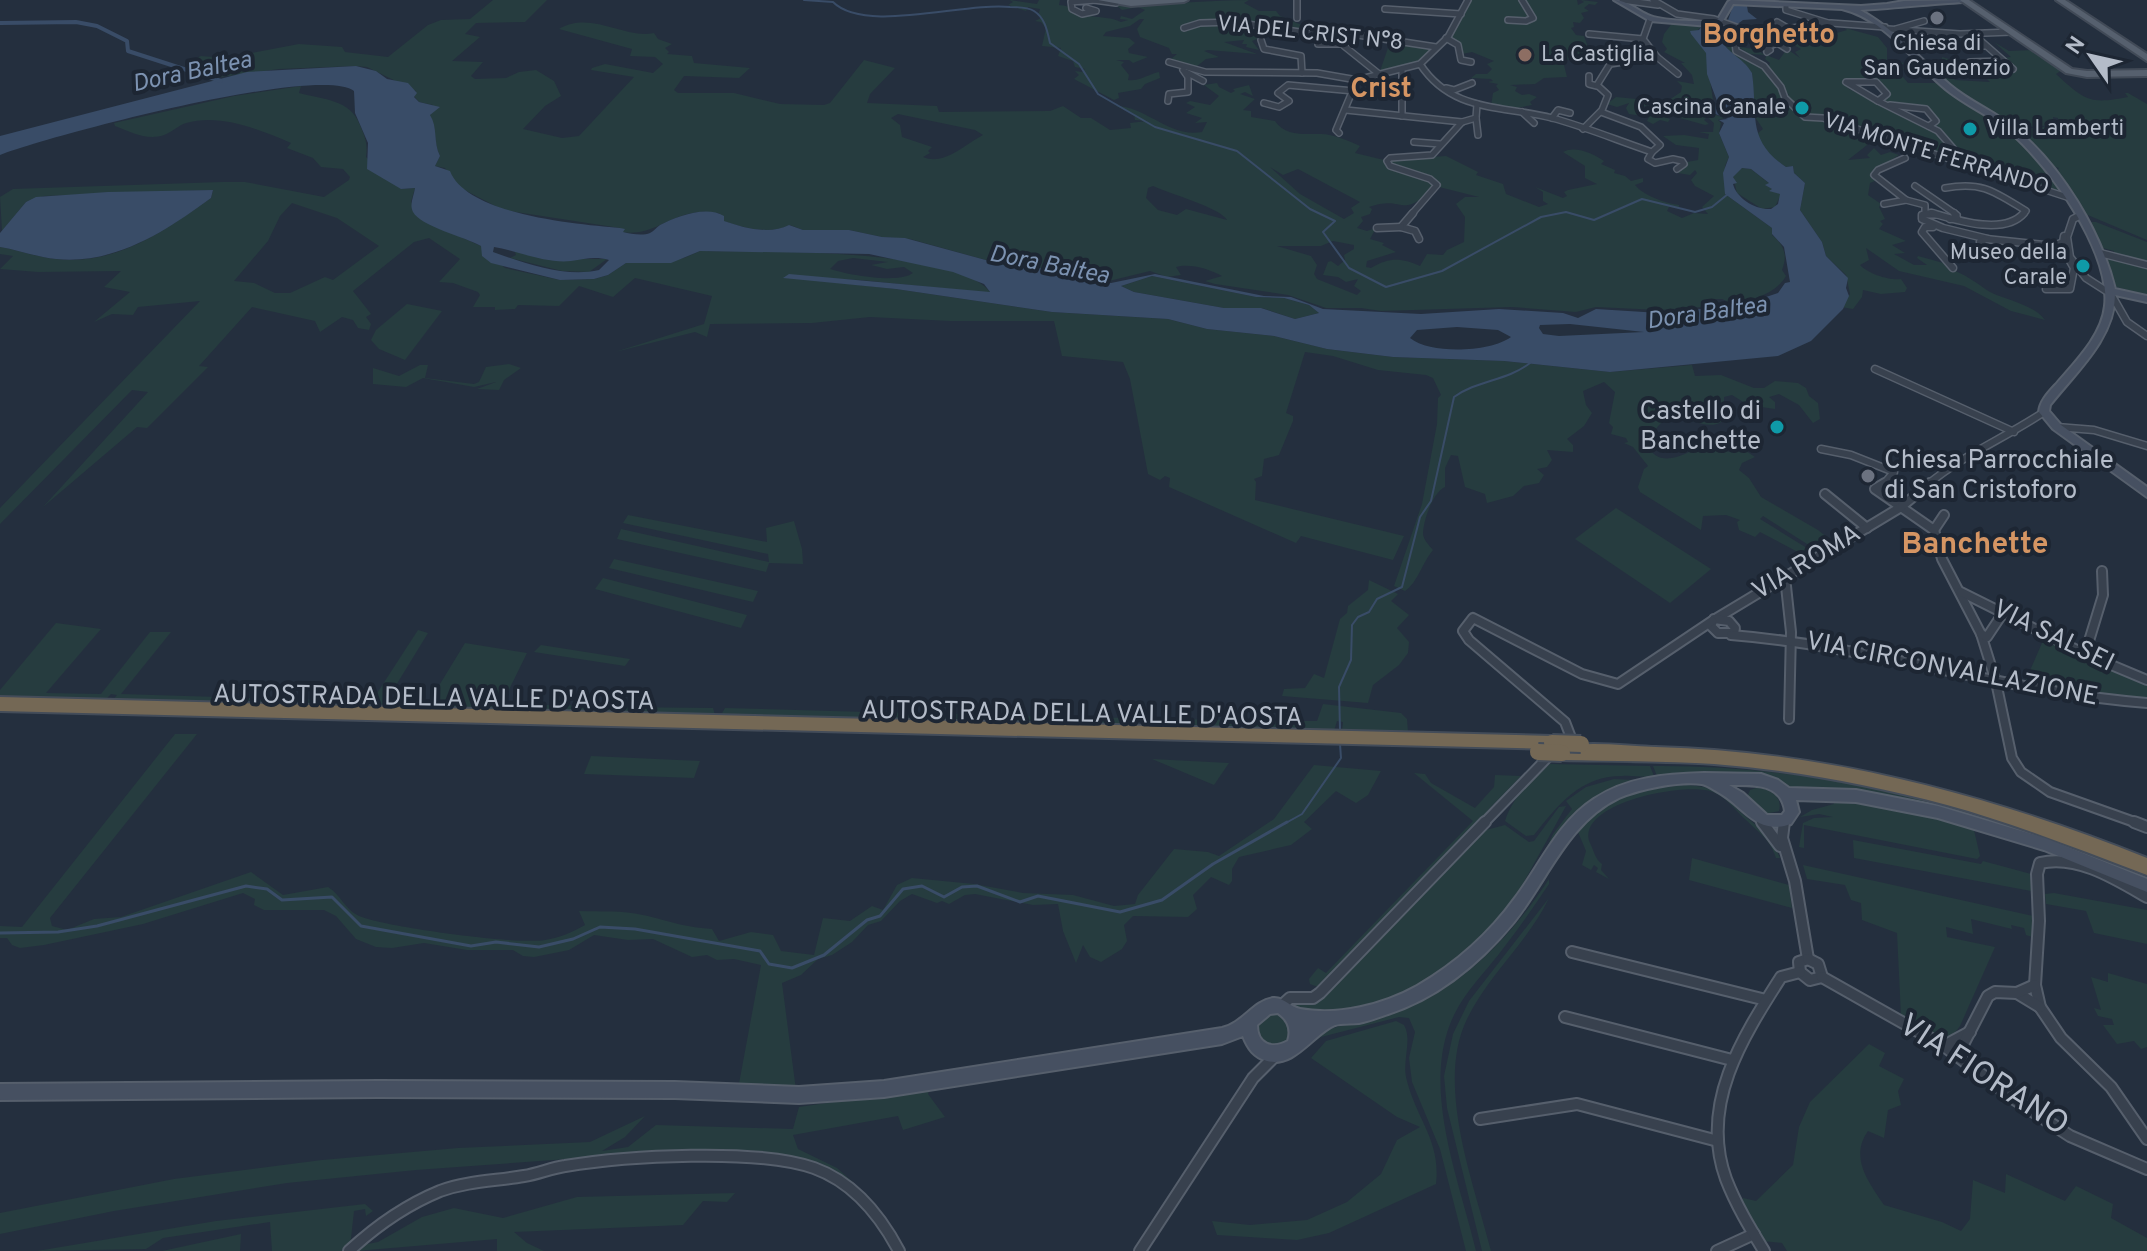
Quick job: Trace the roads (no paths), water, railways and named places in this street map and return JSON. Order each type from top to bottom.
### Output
[{"type":"highway","name":"AUTOSTRADA DELLA VALLE D'AOSTA","points":[[0,704],[245,716],[1412,744],[1734,759],[1880,780],[1987,808],[2147,867]]},
{"type":"highway","name":"AUTOSTRADA DELLA VALLE D'AOSTA","points":[[0,713],[103,711]]},
{"type":"highway","name":"AUTOSTRADA DELLA VALLE D'AOSTA","points":[[1551,749],[1581,744],[1733,749],[1840,763],[1987,798],[2147,857]]},
{"type":"main road","points":[[1097,0],[1116,3],[1184,0]]},
{"type":"main road","points":[[1619,0],[1648,18],[1709,24],[1722,21],[1731,1],[1865,10],[1902,2],[1972,0]]},
{"type":"main road","points":[[1964,0],[2069,71],[2087,74],[2147,73]]},
{"type":"main road","points":[[2060,0],[2147,58]]},
{"type":"main road","points":[[1865,10],[1890,29],[1946,85],[1998,119],[2027,143],[2050,168],[2100,253],[2111,292],[2147,299]]},
{"type":"main road","name":"VIA ROMA","points":[[2044,412],[2045,404],[2104,326],[2111,292]]},
{"type":"main road","points":[[2044,412],[2057,427],[2147,493]]},
{"type":"main road","points":[[0,1092],[675,1090],[799,1095],[884,1089],[1222,1036],[1238,1031],[1261,1009],[1330,1020],[1373,1011],[1405,999],[1458,970],[1519,906],[1573,826],[1603,801],[1654,781],[1764,780],[1786,794],[1849,795],[1887,801],[2013,832],[2147,886]]},
{"type":"main road","points":[[1710,781],[1741,799],[1759,818],[1771,822],[1789,816],[1804,802],[1824,796]]},
{"type":"main road","points":[[1741,799],[1742,788],[1748,782]]},
{"type":"main road","points":[[1786,794],[1789,816]]},
{"type":"main road","points":[[1285,1012],[1298,1032],[1295,1044]]},
{"type":"main road","points":[[1250,1020],[1249,1033],[1257,1046]]},
{"type":"main road","points":[[1222,1036],[1242,1038],[1277,1055],[1288,1052],[1330,1020]]},
{"type":"street","points":[[1086,8],[1096,11],[1083,14],[1072,9],[1071,2],[1097,0]]},
{"type":"street","points":[[1140,0],[1158,2]]},
{"type":"street","points":[[1297,0],[1299,20]]},
{"type":"street","points":[[1185,69],[1213,73],[1302,73],[1357,80],[1402,71],[1420,64],[1446,38],[1458,12],[1468,0]]},
{"type":"street","points":[[1508,20],[1526,21],[1533,18],[1522,0]]},
{"type":"street","points":[[1619,0],[1643,1],[1666,8]]},
{"type":"street","points":[[1653,0],[1675,13],[1722,21],[1762,34],[1826,24],[1972,34],[2011,32]]},
{"type":"street","points":[[1786,7],[1786,10],[1822,19],[1826,24]]},
{"type":"street","points":[[1438,8],[1458,12]]},
{"type":"street","points":[[1385,9],[1458,12]]},
{"type":"street","points":[[1648,18],[1643,39],[1655,58],[1678,74]]},
{"type":"street","points":[[1890,29],[1924,21]]},
{"type":"street","points":[[1780,22],[1790,29]]},
{"type":"street","name":"VIA DEL CRIST N°8","points":[[1184,28],[1204,23],[1245,24],[1322,35],[1338,32],[1436,47]]},
{"type":"street","points":[[1606,27],[1608,36]]},
{"type":"street","name":"VIA MONTE FERRANDO","points":[[1753,33],[1740,35],[1736,41],[1736,51],[1764,66],[1781,87],[1785,98],[1805,117],[1823,118],[2067,197]]},
{"type":"street","points":[[1589,34],[1643,39]]},
{"type":"street","points":[[1762,34],[1787,49]]},
{"type":"street","points":[[1972,34],[2013,69]]},
{"type":"street","points":[[1446,38],[1458,45],[1462,61],[1471,62]]},
{"type":"street","points":[[1261,40],[1264,52],[1301,56],[1302,73]]},
{"type":"street","points":[[1767,52],[1770,50],[1765,48],[1767,46],[1778,43]]},
{"type":"street","points":[[1318,44],[1341,45],[1358,55],[1362,65],[1380,75]]},
{"type":"street","points":[[1967,46],[1986,46]]},
{"type":"street","points":[[1597,86],[1613,62],[1655,58]]},
{"type":"street","points":[[1970,62],[2003,61]]},
{"type":"street","points":[[1169,62],[1203,81]]},
{"type":"street","points":[[1420,64],[1428,79],[1438,87],[1476,104],[1495,110],[1552,118],[1652,152]]},
{"type":"street","points":[[1168,101],[1171,93],[1188,92],[1185,69]]},
{"type":"street","points":[[1402,71],[1402,116]]},
{"type":"street","points":[[1583,129],[1601,112],[1608,95],[1589,84],[1588,77]]},
{"type":"street","points":[[1339,133],[1336,130],[1357,80]]},
{"type":"street","points":[[1878,101],[1887,94],[1876,82],[1846,82],[1878,101],[1939,132],[1966,162]]},
{"type":"street","points":[[1438,87],[1452,91],[1472,83]]},
{"type":"street","points":[[1264,103],[1279,107],[1289,101],[1278,93],[1288,85],[1354,91]]},
{"type":"street","points":[[1854,91],[1939,132]]},
{"type":"street","points":[[1402,103],[1410,106],[1416,117]]},
{"type":"street","points":[[1476,104],[1478,135]]},
{"type":"street","points":[[1886,105],[1926,109],[1936,121],[1929,126]]},
{"type":"street","points":[[1346,110],[1462,122],[1476,118]]},
{"type":"street","points":[[1552,118],[1558,110],[1570,113]]},
{"type":"street","points":[[1524,112],[1534,120]]},
{"type":"street","points":[[1601,112],[1633,122],[1654,137],[1660,145],[1648,159],[1657,165],[1665,165],[1673,159],[1682,161],[1684,164],[1677,169]]},
{"type":"street","points":[[1401,227],[1437,185],[1430,179],[1390,166],[1387,161],[1390,158],[1430,156],[1462,122]]},
{"type":"street","points":[[1414,142],[1441,144]]},
{"type":"street","points":[[1905,158],[1878,170],[1874,175],[1906,200],[1925,205],[1924,221],[1943,228]]},
{"type":"street","points":[[1925,213],[1976,226],[2019,219],[2026,211],[1980,184],[1970,182],[1945,188]]},
{"type":"street","points":[[1915,186],[1957,217],[1949,219]]},
{"type":"street","points":[[1884,204],[1906,200]]},
{"type":"street","points":[[2046,289],[2071,287],[2074,268],[2067,253],[2067,237],[2074,216],[2079,216]]},
{"type":"street","points":[[1953,268],[1922,232],[1928,226],[1988,239],[2054,246],[2063,242],[2065,230],[2072,228]]},
{"type":"street","points":[[1377,228],[1401,227],[1415,231],[1419,239]]},
{"type":"street","points":[[1985,255],[1980,242],[1988,239]]},
{"type":"street","points":[[2067,253],[2086,278],[2111,292],[2127,322],[2147,336]]},
{"type":"street","points":[[2100,253],[2147,265]]},
{"type":"street","points":[[1875,369],[2014,432]]},
{"type":"street","name":"VIA ROMA","points":[[1285,1012],[1287,998],[1313,998],[1320,993],[1570,735],[1565,722],[1469,640],[1463,631],[1466,623],[1473,618],[1478,620],[1564,664],[1618,684],[1690,634],[1901,507],[1953,463],[2014,432],[2044,412]]},
{"type":"street","points":[[2057,427],[2094,430],[2147,446]]},
{"type":"street","points":[[1821,449],[1851,455],[1894,472],[1875,489],[1934,530],[1942,559],[1981,634],[1996,682],[2012,758],[2021,772],[2050,792],[2147,827]]},
{"type":"street","points":[[1825,494],[1867,528]]},
{"type":"street","points":[[1934,530],[1944,515]]},
{"type":"street","points":[[2085,654],[2103,595],[2102,571]]},
{"type":"street","points":[[1785,577],[1791,638],[1789,719]]},
{"type":"street","name":"VIA SALSEI","points":[[1961,592],[2085,654],[2147,680]]},
{"type":"street","name":"VIA ROMA","points":[[1731,635],[1735,631],[1731,623],[1732,608]]},
{"type":"street","points":[[1981,634],[1987,637],[2003,613]]},
{"type":"street","points":[[1715,620],[1712,628],[1717,633]]},
{"type":"street","name":"VIA CIRCONVALLAZIONE","points":[[1715,620],[1731,623],[1757,636]]},
{"type":"street","name":"VIA CIRCONVALLAZIONE","points":[[1690,634],[1791,638],[1996,682],[2079,697],[2147,703]]},
{"type":"street","points":[[1786,857],[1781,832],[1789,816]]},
{"type":"street","points":[[1759,818],[1776,837],[1786,857],[1795,881],[1808,959],[1821,969],[1822,977],[1810,980],[1800,972],[1799,962],[1808,959]]},
{"type":"street","points":[[2147,897],[2071,861],[2040,863],[2037,874],[2039,921],[2035,985],[2040,1007],[2061,1038],[2111,1087],[2147,1139]]},
{"type":"street","points":[[1572,952],[1766,1000]]},
{"type":"street","points":[[1764,1251],[1723,1171],[1718,1141],[1722,1092],[1732,1060],[1766,1000],[1781,977],[1800,972]]},
{"type":"street","name":"VIA FIORANO","points":[[1822,977],[1944,1046],[2014,1099],[2070,1136],[2147,1169]]},
{"type":"street","points":[[1957,1056],[1988,996],[1995,992],[2017,993],[2035,985]]},
{"type":"street","points":[[2017,993],[2040,1007]]},
{"type":"street","points":[[1565,1017],[1732,1060]]},
{"type":"street","points":[[1944,1046],[1970,1032]]},
{"type":"street","points":[[1253,1078],[1257,1046]]},
{"type":"street","points":[[1140,1251],[1253,1078],[1277,1055]]},
{"type":"street","points":[[1480,1119],[1577,1104],[1718,1141]]},
{"type":"street","points":[[349,1251],[404,1209],[426,1197],[475,1181],[528,1176],[565,1166],[726,1159],[775,1160],[811,1167],[843,1182],[871,1206],[899,1251]]},
{"type":"street","points":[[1717,1251],[1754,1234]]},
{"type":"water","name":"Dora Baltea","points":[[1735,0],[1746,0],[1748,12],[1757,19],[1743,20],[1720,37],[1752,73],[1759,136],[1773,157],[1786,167],[1793,166],[1794,173],[1805,183],[1800,210],[1822,242],[1826,256],[1848,278],[1846,288],[1849,296],[1843,309],[1811,341],[1778,356],[1610,372],[1504,361],[1393,357],[1327,349],[1274,336],[1207,329],[1168,319],[1052,312],[896,289],[783,278],[789,274],[990,292],[984,284],[953,272],[869,254],[700,251],[671,263],[626,263],[608,275],[594,279],[560,280],[491,263],[482,256],[481,246],[433,227],[417,217],[411,206],[415,188],[401,189],[367,169],[368,143],[355,113],[354,91],[331,85],[240,94],[182,106],[71,133],[0,155],[0,136],[247,72],[356,66],[376,71],[387,79],[408,83],[417,93],[414,97],[419,102],[440,107],[430,115],[440,156],[435,166],[450,171],[460,186],[500,207],[551,220],[644,234],[675,218],[709,212],[724,216],[724,221],[757,229],[774,230],[789,225],[803,230],[849,230],[905,238],[1004,265],[1025,265],[1111,283],[1155,274],[1264,296],[1291,297],[1323,309],[1421,314],[1499,309],[1563,313],[1578,318],[1596,309],[1660,313],[1742,305],[1778,293],[1785,283],[1790,282],[1784,247],[1772,234],[1772,228],[1725,194],[1723,173],[1729,157],[1719,133],[1724,123],[1719,120],[1728,119],[1713,113],[1717,101],[1707,74],[1706,53],[1690,31],[1727,23]],"holes":[[[1742,168],[1751,169],[1769,183],[1765,185],[1772,189],[1769,191],[1780,194],[1778,204],[1765,209],[1747,202],[1735,189],[1733,184],[1737,183],[1733,177]],[[494,247],[552,261],[609,260],[599,270],[572,272],[545,268],[493,252]],[[1152,276],[1256,297],[1284,298],[1309,305],[1319,313],[1295,319],[1261,308],[1224,308],[1134,292],[1121,286]],[[1570,324],[1644,332],[1559,336],[1543,334],[1540,325]],[[1457,327],[1498,330],[1511,337],[1490,346],[1461,350],[1432,347],[1410,338],[1417,330]]]},
{"type":"water","points":[[213,190],[211,198],[158,233],[99,257],[56,259],[0,247],[0,233],[26,202],[36,197]]},
{"type":"waterway","points":[[804,0],[833,2],[848,11],[868,16],[916,15],[990,7],[1032,10],[1043,21],[1050,43],[1079,64],[1098,94],[1155,127],[1237,151],[1310,209],[1335,221],[1323,232],[1349,268],[1386,287],[1442,271],[1541,217],[1566,212],[1594,220],[1642,199],[1695,212],[1712,207],[1728,194]]},
{"type":"waterway","name":"Dora Baltea","points":[[0,23],[76,22],[97,26],[127,41],[128,51],[221,81]]},
{"type":"waterway","points":[[1340,730],[1339,687],[1351,660],[1352,625],[1358,617],[1369,612],[1377,599],[1402,587],[1420,517],[1431,501],[1454,397],[1472,387],[1512,374],[1530,363]]},
{"type":"waterway","points":[[1284,824],[1302,814],[1341,758],[1340,744]]},
{"type":"waterway","points":[[0,933],[58,932],[97,926],[246,886],[267,889],[282,900],[332,897],[361,926],[471,946],[496,942],[539,947],[573,939],[600,927],[635,929],[760,951],[769,964],[792,968],[824,955],[867,920],[880,916],[903,889],[922,886],[944,897],[962,887],[977,886],[1020,902],[1038,896],[1120,912],[1162,900],[1213,864],[1287,822]]},
{"type":"place","name":"Chiesa di San Gaudenzio","points":[[1937,18]]},
{"type":"place","name":"La Castiglia","points":[[1525,55]]},
{"type":"place","name":"Cascina Canale","points":[[1802,108]]},
{"type":"place","name":"Villa Lamberti","points":[[1970,129]]},
{"type":"place","name":"Museo della Carale","points":[[2083,266]]},
{"type":"place","name":"Castello di Banchette","points":[[1777,427]]},
{"type":"place","name":"Chiesa Parrocchiale di San Cristoforo","points":[[1868,476]]},
{"type":"district","name":"Borghetto","points":[[1769,36]]},
{"type":"district","name":"Crist","points":[[1381,90]]},
{"type":"district","name":"Banchette","points":[[1975,545]]}]
